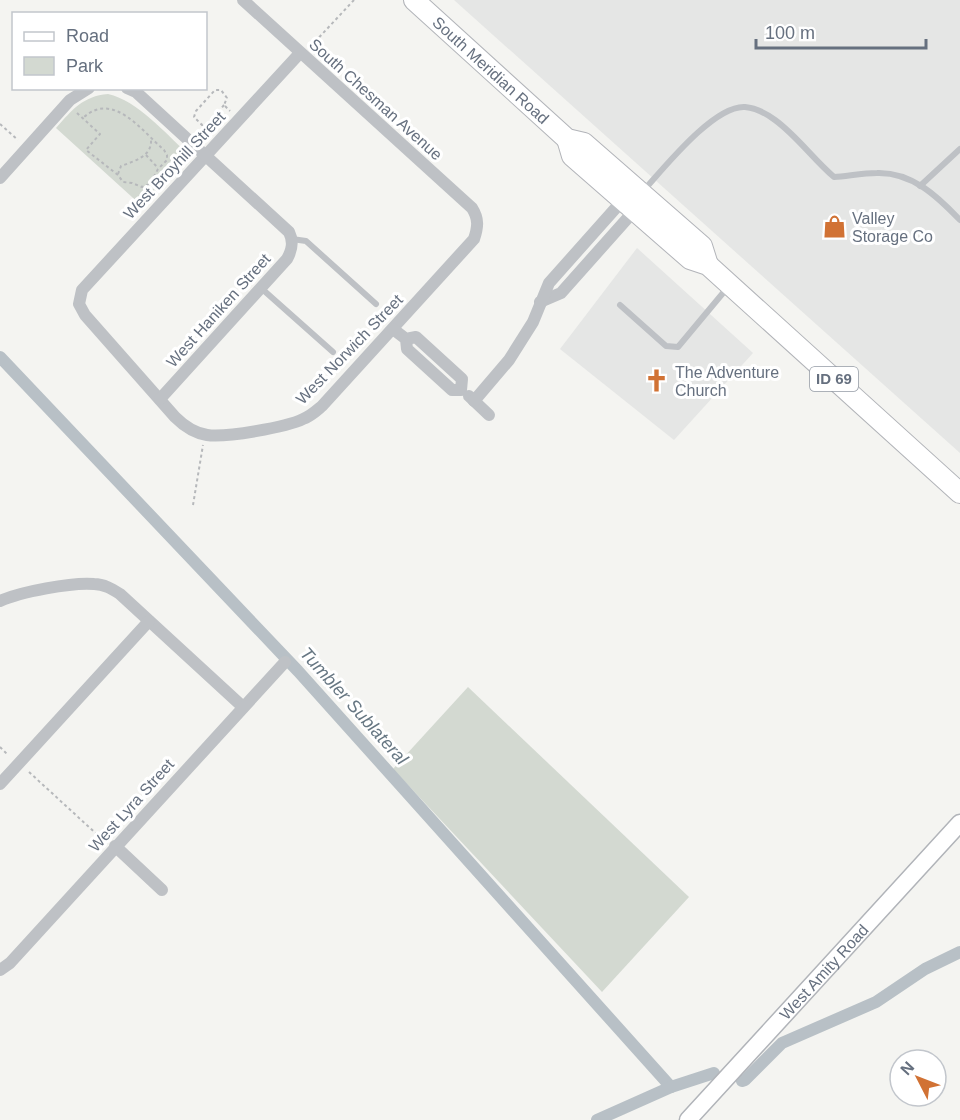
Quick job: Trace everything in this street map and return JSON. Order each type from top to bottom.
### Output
[{"type":"main road","name":"South Meridian Road","points":[[414,0],[568,141],[572,156],[628,206],[690,259],[707,261]]},
{"type":"main road","name":"South Meridian Road","points":[[568,141],[584,143],[642,192],[702,246],[707,261],[730,285],[960,493]]},
{"type":"main road","name":"West Amity Road","points":[[688,1120],[960,823]]},
{"type":"street","name":"South Chesman Avenue","points":[[243,0],[304,51],[471,208],[476,215],[478,228]]},
{"type":"street","name":"West Broyhill Street","points":[[160,399],[85,315],[79,304],[82,290],[304,51]]},
{"type":"street","points":[[0,178],[70,99],[86,90]]},
{"type":"street","points":[[132,90],[289,232],[292,239]]},
{"type":"street","points":[[474,401],[509,360],[533,322],[540,302],[561,293],[628,206]]},
{"type":"street","name":"West Norwich Street","points":[[206,440],[293,423],[309,416],[322,406],[474,239],[478,228]]},
{"type":"street","name":"West Haniken Street","points":[[160,399],[287,259],[292,250],[292,239]]},
{"type":"street","points":[[393,328],[406,339],[407,349],[452,390],[461,390],[489,415]]},
{"type":"street","points":[[160,399],[188,428],[206,440]]},
{"type":"street","points":[[0,601],[14,595],[83,584],[107,586],[120,594],[243,707]]},
{"type":"street","points":[[0,784],[149,621]]},
{"type":"street","name":"West Lyra Street","points":[[0,970],[10,963],[285,662]]},
{"type":"street","points":[[115,846],[162,890]]},
{"type":"lane","points":[[642,192],[708,124],[728,112],[743,107],[757,110],[789,131],[834,177],[877,173],[904,176],[939,198],[960,220]]},
{"type":"lane","points":[[920,186],[960,149]]},
{"type":"lane","points":[[292,239],[306,241],[376,304]]},
{"type":"lane","points":[[620,305],[666,346],[678,347],[730,285]]},
{"type":"lane","points":[[261,288],[333,352]]},
{"type":"path","points":[[304,51],[354,0]]},
{"type":"path","points":[[215,90],[221,90],[226,95],[224,105],[208,124],[202,125],[194,117],[196,111],[215,90]]},
{"type":"path","points":[[224,105],[230,111]]},
{"type":"path","points":[[77,113],[100,134],[86,150],[103,166],[118,175],[123,182],[145,188],[150,184],[159,168],[167,160],[167,155],[118,110],[99,109],[83,118]]},
{"type":"path","points":[[0,124],[19,141]]},
{"type":"path","points":[[118,175],[121,166],[146,155],[152,147],[151,140]]},
{"type":"path","points":[[146,155],[159,168]]},
{"type":"path","points":[[193,505],[206,440]]},
{"type":"path","points":[[0,747],[8,755]]},
{"type":"path","points":[[29,772],[102,839]]},
{"type":"shaded area","name":"Valley Storage Co","points":[[454,0],[960,0],[960,453]]},
{"type":"shaded area","points":[[637,248],[753,353],[674,440],[560,349]]},
{"type":"green space","points":[[108,94],[140,110],[187,153],[183,163],[143,207],[56,128],[85,101]]},
{"type":"green space","points":[[468,687],[689,897],[602,992],[393,769]]},
{"type":"waterway","name":"Tumbler Sublateral","points":[[0,357],[298,671],[671,1087]]},
{"type":"waterway","points":[[742,1081],[782,1043],[876,1002],[925,969],[960,952]]},
{"type":"waterway","points":[[597,1120],[671,1087],[714,1073]]},
{"type":"place","name":"Valley Storage Co","points":[[834,227]]},
{"type":"place","name":"The Adventure Church","points":[[657,381]]}]
